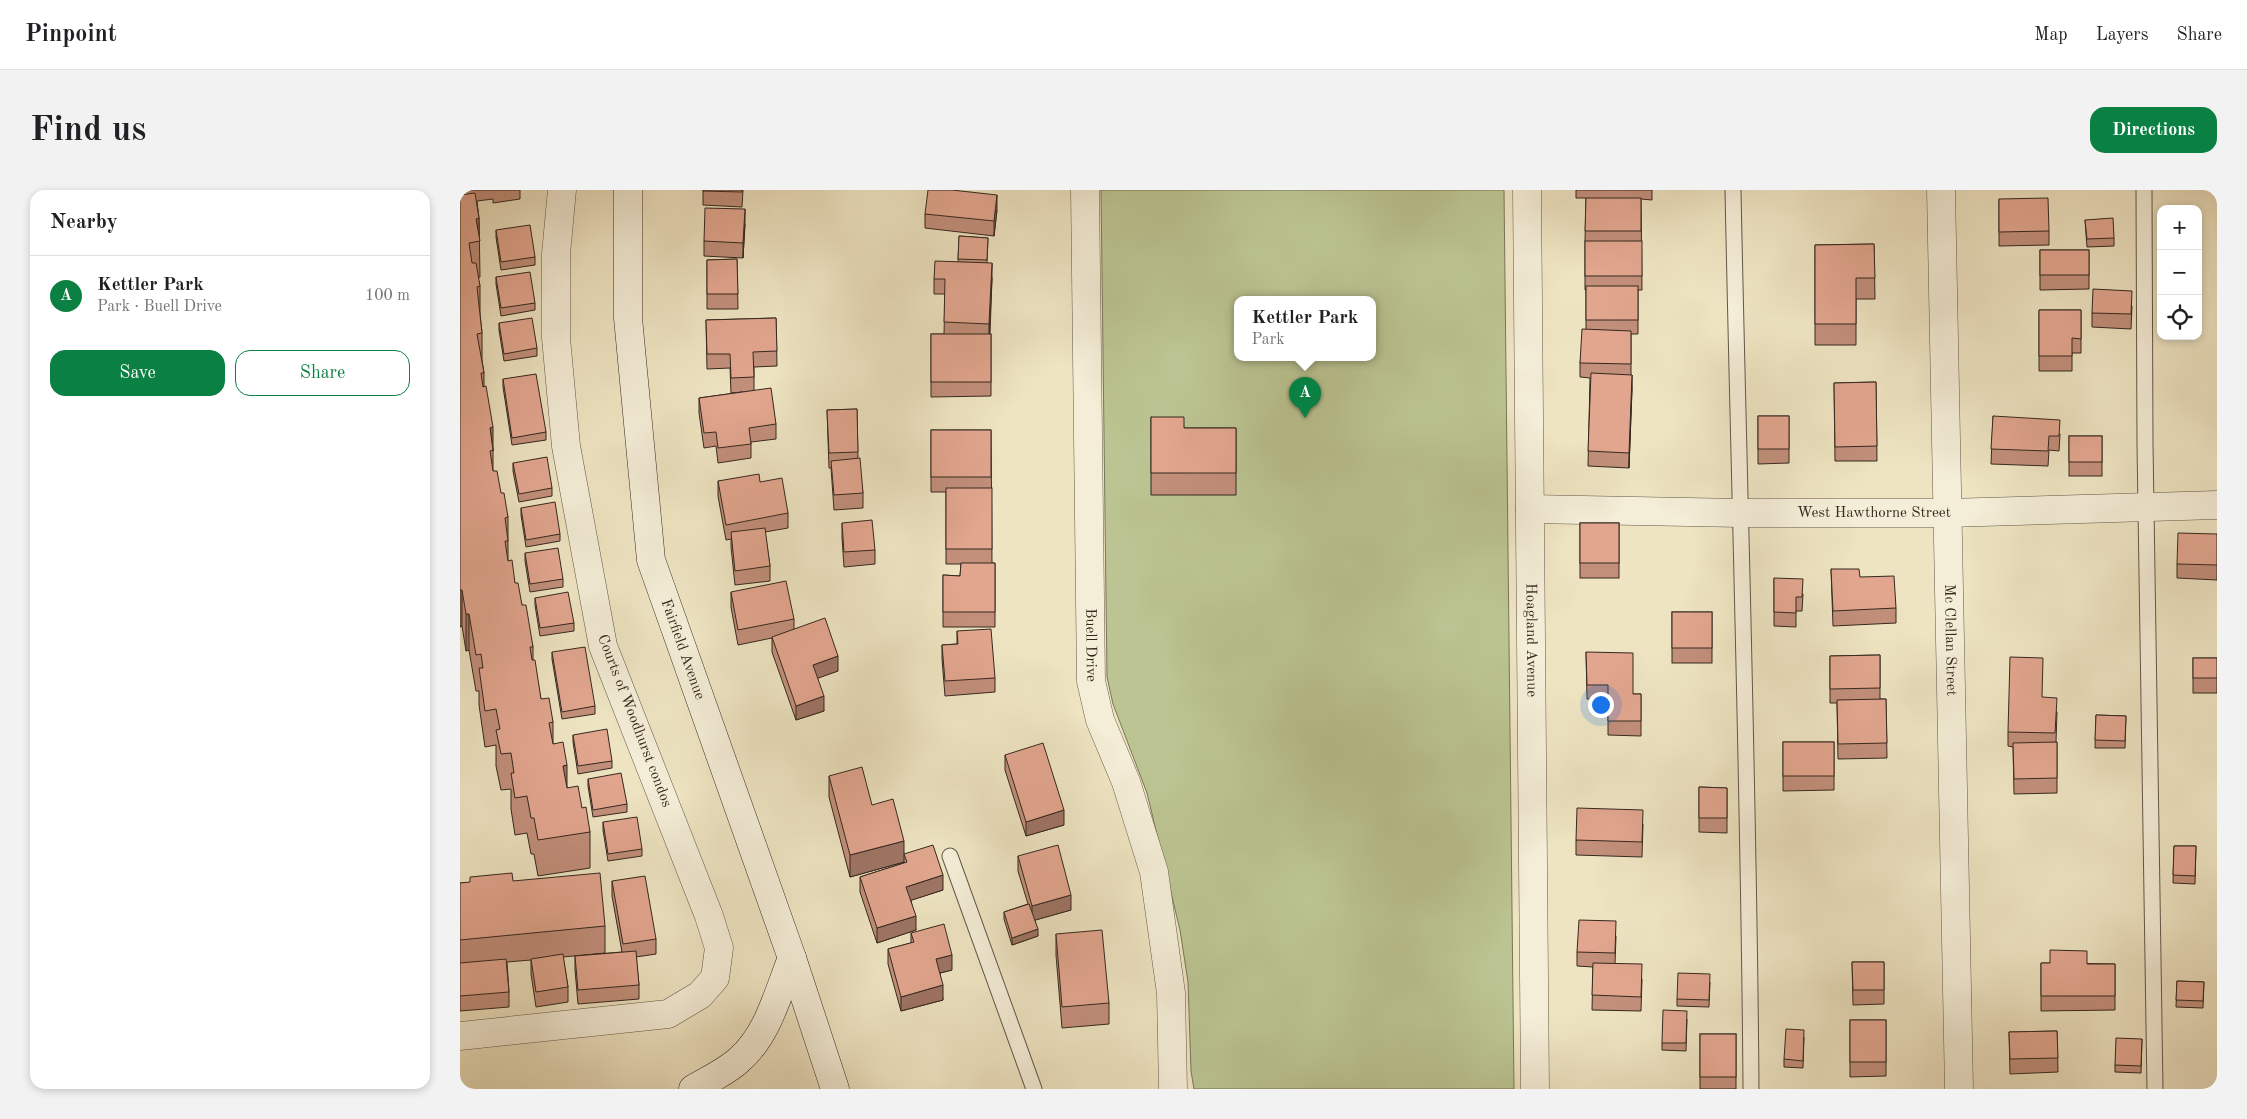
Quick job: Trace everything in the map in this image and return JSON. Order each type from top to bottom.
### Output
[{"type":"street","name":"Courts of Woodhurst condos","points":[[460,1036],[668,1014],[700,995],[715,978],[719,948],[709,916],[603,646],[566,446],[556,338],[556,254],[562,190]]},
{"type":"street","name":"Fairfield Avenue","points":[[628,190],[628,318],[651,560],[792,958],[835,1089]]},
{"type":"street","name":"Buell Drive","points":[[1086,190],[1091,681],[1100,720],[1126,782],[1154,872],[1171,993],[1174,1089]]},
{"type":"street","name":"Hoagland Avenue","points":[[1527,190],[1535,1089]]},
{"type":"street","name":"Mc Clellan Street","points":[[1942,190],[1959,1089]]},
{"type":"street","name":"West Hawthorne Street","points":[[1530,509],[1741,513],[1948,512],[2217,505]]},
{"type":"street","points":[[693,1089],[738,1061],[752,1046],[764,1028],[792,958]]},
{"type":"lane","points":[[1733,190],[1747,754],[1751,1089]]},
{"type":"lane","points":[[2144,190],[2145,434],[2148,506],[2154,1089]]},
{"type":"lane","points":[[950,856],[1034,1089]]},
{"type":"green space","points":[[1101,190],[1504,190],[1514,1089],[1194,1089],[1191,1071],[1188,982],[1180,930],[1147,793],[1113,704],[1107,677]]},
{"type":"building","points":[[742,190],[742,192],[703,191]]},
{"type":"building","points":[[928,190],[952,190],[997,195],[994,221],[925,214]]},
{"type":"building","points":[[475,193],[479,218],[476,219],[480,241],[469,243],[472,263],[476,263],[480,286],[477,287],[482,333],[477,334],[484,373],[481,373],[483,387],[486,386],[493,427],[490,428],[493,450],[490,451],[493,471],[497,471],[501,493],[504,493],[508,517],[505,518],[508,541],[505,541],[508,561],[512,560],[515,583],[518,583],[522,605],[526,605],[533,647],[530,647],[532,660],[535,660],[541,699],[549,698],[553,722],[549,723],[553,744],[563,742],[567,765],[563,766],[567,788],[578,786],[582,808],[586,807],[590,832],[538,840],[527,796],[515,798],[511,773],[514,773],[511,753],[501,754],[496,730],[500,729],[496,709],[485,711],[479,668],[483,668],[481,654],[476,655],[469,614],[466,614],[462,590],[460,590],[460,195]]},
{"type":"building","points":[[1586,198],[1641,198],[1641,231],[1585,231]]},
{"type":"building","points":[[2048,198],[2049,231],[1999,232],[1999,199]]},
{"type":"building","points":[[705,208],[745,209],[743,243],[704,241]]},
{"type":"building","points":[[2113,218],[2114,238],[2087,239],[2085,220]]},
{"type":"building","points":[[530,225],[535,257],[501,262],[496,230]]},
{"type":"building","points":[[959,236],[988,238],[987,260],[958,259]]},
{"type":"building","points":[[1585,241],[1642,241],[1642,276],[1585,276]]},
{"type":"building","points":[[1874,244],[1875,278],[1856,278],[1856,324],[1815,324],[1815,245]]},
{"type":"building","points":[[2040,250],[2089,250],[2089,275],[2040,275]]},
{"type":"building","points":[[737,259],[738,294],[707,294],[707,260]]},
{"type":"building","points":[[935,261],[992,263],[989,324],[944,322],[945,279],[934,279]]},
{"type":"building","points":[[530,272],[535,303],[501,308],[496,277]]},
{"type":"building","points":[[1586,286],[1638,286],[1638,320],[1586,320]]},
{"type":"building","points":[[2093,289],[2132,291],[2131,314],[2092,313]]},
{"type":"building","points":[[2039,310],[2081,310],[2081,339],[2072,338],[2072,356],[2039,356]]},
{"type":"building","points":[[532,318],[537,348],[504,354],[499,323]]},
{"type":"building","points":[[776,318],[777,351],[753,352],[754,377],[731,378],[730,354],[707,354],[706,320]]},
{"type":"building","points":[[1582,329],[1631,331],[1631,364],[1580,363]]},
{"type":"building","points":[[931,334],[991,334],[991,382],[931,382]]},
{"type":"building","points":[[1591,373],[1632,375],[1629,453],[1588,451]]},
{"type":"building","points":[[536,374],[546,432],[512,438],[503,379]]},
{"type":"building","points":[[1876,382],[1877,446],[1835,447],[1834,383]]},
{"type":"building","points":[[771,388],[776,424],[749,428],[751,444],[718,448],[716,432],[704,433],[699,398]]},
{"type":"building","points":[[857,409],[858,452],[829,453],[827,410]]},
{"type":"building","points":[[1758,416],[1789,416],[1789,449],[1758,449]]},
{"type":"building","points":[[1993,416],[2060,420],[2059,436],[2049,436],[2048,451],[1991,449]]},
{"type":"building","points":[[1151,417],[1184,417],[1184,428],[1236,428],[1236,473],[1151,473]]},
{"type":"building","points":[[931,430],[991,430],[991,477],[931,477]]},
{"type":"building","points":[[2069,436],[2102,436],[2102,462],[2069,462]]},
{"type":"building","points":[[547,457],[552,488],[519,494],[513,463]]},
{"type":"building","points":[[860,458],[863,493],[834,495],[831,461]]},
{"type":"building","points":[[759,474],[760,482],[782,478],[788,513],[726,525],[718,481]]},
{"type":"building","points":[[946,488],[992,488],[992,549],[946,549]]},
{"type":"building","points":[[555,502],[560,534],[526,540],[521,508]]},
{"type":"building","points":[[872,520],[875,550],[844,552],[842,523]]},
{"type":"building","points":[[1580,523],[1619,523],[1619,563],[1580,563]]},
{"type":"building","points":[[765,528],[770,566],[735,571],[731,532]]},
{"type":"building","points":[[2178,533],[2217,534],[2217,565],[2177,564]]},
{"type":"building","points":[[558,548],[563,579],[530,584],[525,553]]},
{"type":"building","points":[[961,563],[995,563],[995,612],[943,612],[943,575],[960,576]]},
{"type":"building","points":[[1831,569],[1859,569],[1860,577],[1894,576],[1896,608],[1833,611]]},
{"type":"building","points":[[1774,578],[1803,579],[1802,597],[1796,597],[1796,613],[1774,612]]},
{"type":"building","points":[[786,581],[794,619],[738,630],[731,592]]},
{"type":"building","points":[[568,592],[574,623],[540,628],[535,598]]},
{"type":"building","points":[[1672,612],[1712,612],[1712,648],[1672,648]]},
{"type":"building","points":[[825,618],[838,656],[813,665],[824,696],[796,706],[772,637]]},
{"type":"building","points":[[991,629],[995,678],[945,681],[942,645],[958,644],[957,631]]},
{"type":"building","points":[[585,647],[595,706],[562,712],[552,652]]},
{"type":"building","points":[[1586,652],[1633,653],[1633,694],[1641,694],[1641,721],[1608,721],[1608,685],[1587,685]]},
{"type":"building","points":[[1880,655],[1880,688],[1830,689],[1830,656]]},
{"type":"building","points":[[2010,657],[2043,658],[2042,697],[2057,698],[2055,733],[2008,732]]},
{"type":"building","points":[[2193,658],[2217,658],[2217,678],[2193,678]]},
{"type":"building","points":[[1886,699],[1887,743],[1838,744],[1837,700]]},
{"type":"building","points":[[2096,715],[2126,716],[2125,741],[2095,740]]},
{"type":"building","points":[[607,729],[612,761],[578,766],[573,735]]},
{"type":"building","points":[[1783,742],[1834,742],[1834,776],[1783,776]]},
{"type":"building","points":[[2057,742],[2057,778],[2014,779],[2013,743]]},
{"type":"building","points":[[1043,743],[1064,810],[1026,822],[1005,755]]},
{"type":"building","points":[[862,767],[872,805],[893,799],[904,841],[850,855],[829,776]]},
{"type":"building","points":[[621,773],[627,804],[593,810],[588,779]]},
{"type":"building","points":[[1699,787],[1727,788],[1727,818],[1699,818]]},
{"type":"building","points":[[1577,808],[1643,810],[1642,842],[1576,840]]},
{"type":"building","points":[[637,817],[642,849],[608,854],[603,822]]},
{"type":"building","points":[[933,845],[943,875],[906,887],[916,916],[877,928],[860,877],[907,862],[904,854]]},
{"type":"building","points":[[1058,845],[1071,895],[1032,906],[1018,856]]},
{"type":"building","points":[[2174,846],[2196,846],[2195,876],[2173,875]]},
{"type":"building","points":[[512,873],[513,881],[600,873],[605,926],[460,940],[460,883],[470,882],[470,877]]},
{"type":"building","points":[[645,876],[656,939],[623,944],[612,881]]},
{"type":"building","points":[[1029,904],[1038,929],[1012,938],[1004,912]]},
{"type":"building","points":[[1579,920],[1616,921],[1615,953],[1577,952]]},
{"type":"building","points":[[944,924],[952,955],[936,959],[943,985],[901,997],[888,949],[914,942],[911,933]]},
{"type":"building","points":[[1102,930],[1109,1003],[1062,1007],[1056,934]]},
{"type":"building","points":[[2050,950],[2087,951],[2087,964],[2115,964],[2115,996],[2041,996],[2041,963],[2050,963]]},
{"type":"building","points":[[636,951],[639,985],[578,990],[575,956]]},
{"type":"building","points":[[563,954],[568,987],[536,992],[531,959]]},
{"type":"building","points":[[506,959],[509,992],[460,996],[460,963]]},
{"type":"building","points":[[1852,962],[1884,962],[1884,990],[1853,990]]},
{"type":"building","points":[[1593,963],[1642,964],[1641,997],[1592,995]]},
{"type":"building","points":[[1678,973],[1710,974],[1709,1000],[1677,999]]},
{"type":"building","points":[[2177,981],[2204,982],[2203,1001],[2176,1000]]},
{"type":"building","points":[[1663,1010],[1687,1011],[1686,1043],[1662,1043]]},
{"type":"building","points":[[1850,1020],[1886,1020],[1886,1062],[1850,1062]]},
{"type":"building","points":[[1786,1029],[1804,1030],[1803,1061],[1784,1059]]},
{"type":"building","points":[[2057,1031],[2058,1058],[2010,1059],[2009,1032]]},
{"type":"building","points":[[1700,1034],[1736,1034],[1736,1077],[1700,1077]]},
{"type":"building","points":[[2116,1038],[2142,1039],[2141,1066],[2115,1065]]},
{"type":"place","name":"Kettler Park","points":[[1305,418]]}]
